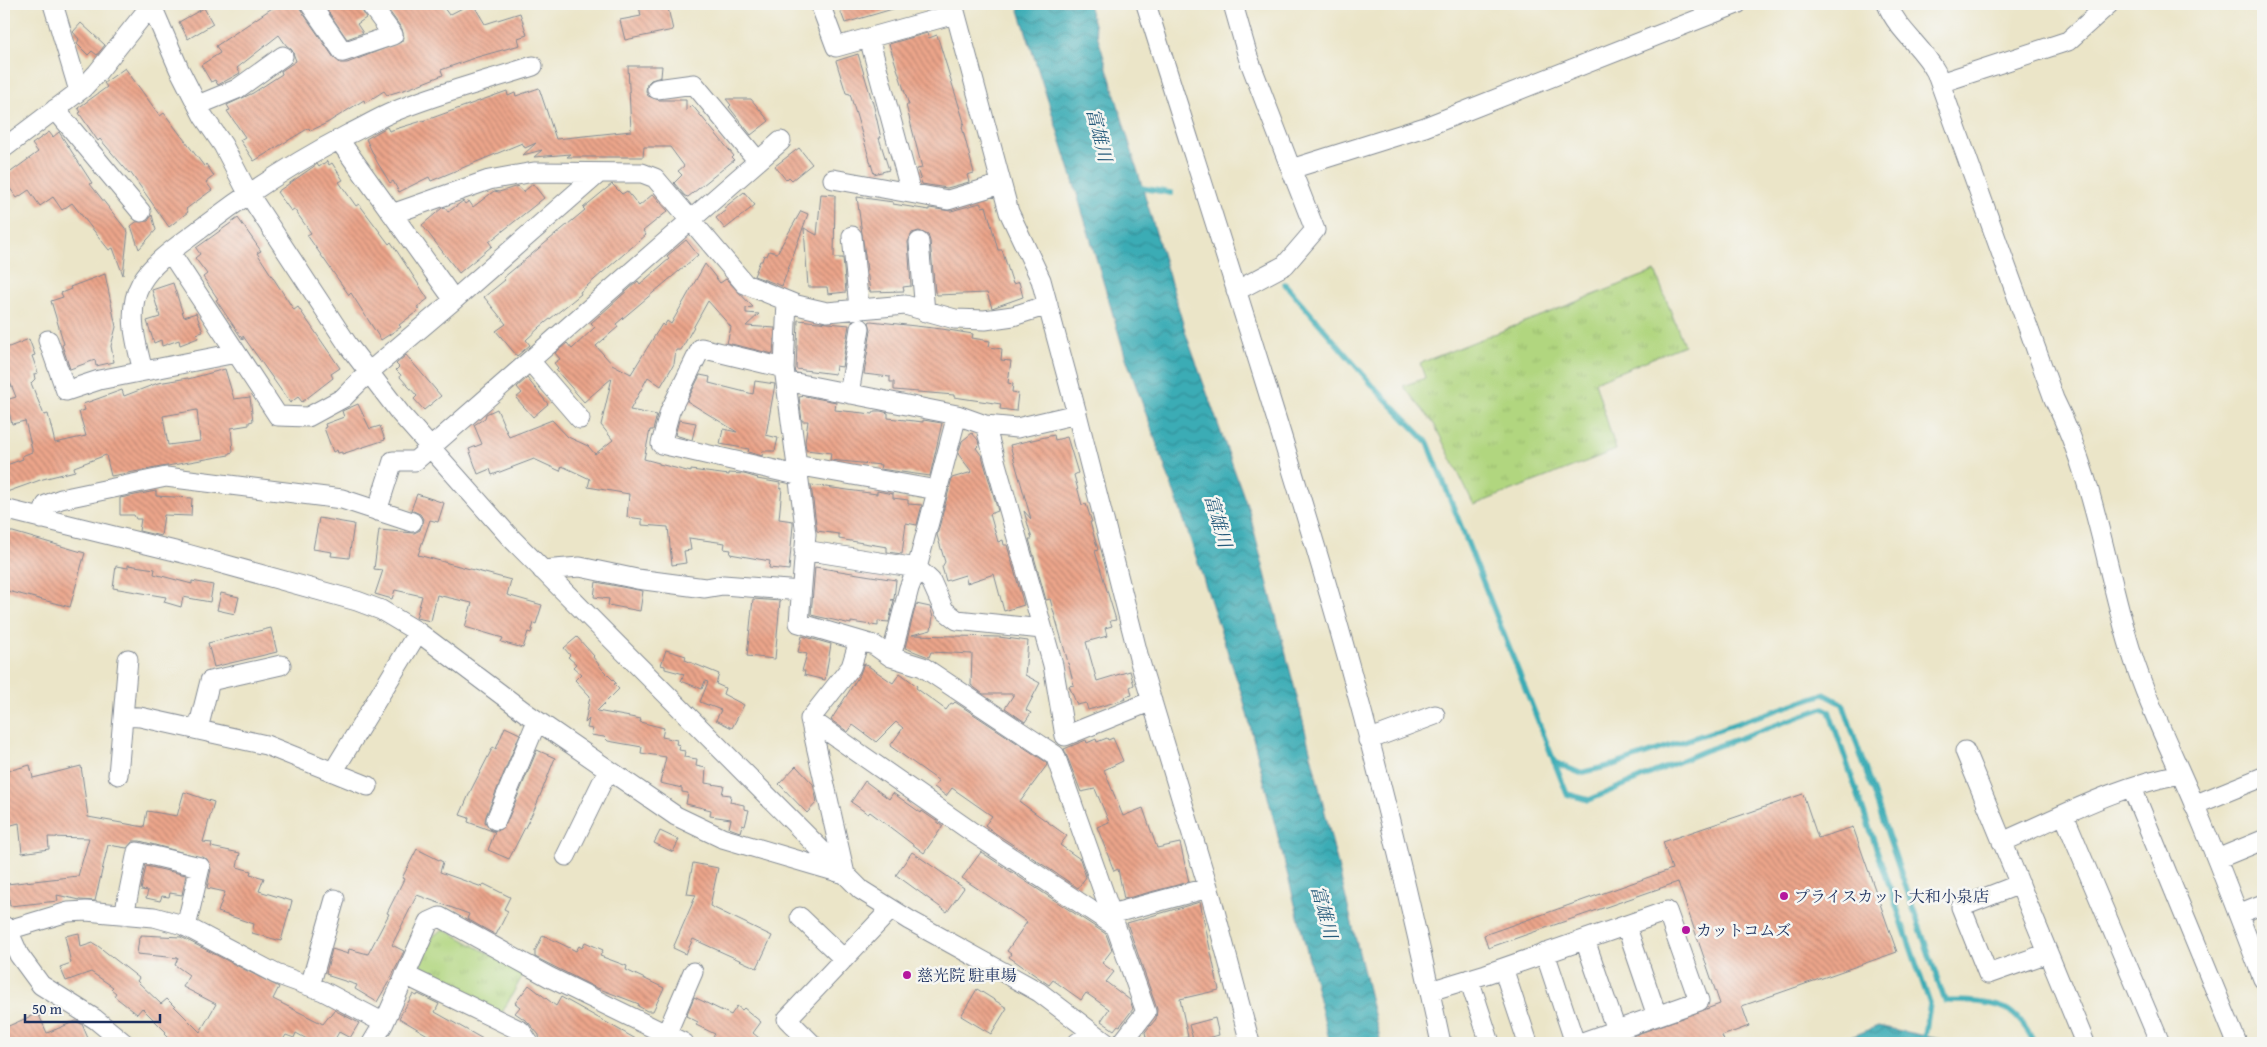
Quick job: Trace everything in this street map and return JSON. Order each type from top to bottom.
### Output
[{"type":"street","points":[[53,4],[78,91]]},
{"type":"street","points":[[4,148],[78,91],[97,73],[152,4],[179,69],[198,105],[223,145],[248,193],[324,310],[369,372],[430,448],[508,535],[862,890],[891,909],[1039,992],[1092,1040]]},
{"type":"street","points":[[310,4],[343,52],[393,35],[370,4]]},
{"type":"street","points":[[820,4],[836,47],[869,38],[954,9],[1009,212],[1040,280],[1048,306],[1078,414],[1152,701],[1208,888],[1244,1042]]},
{"type":"street","points":[[1146,4],[1322,570],[1368,740],[1441,1043]]},
{"type":"street","points":[[1233,4],[1248,56],[1315,230],[1285,265],[1236,291]]},
{"type":"street","points":[[1291,169],[1425,127],[1737,4]]},
{"type":"street","points":[[1887,4],[1902,30],[1930,62],[1940,83],[2054,399],[2070,431],[2082,463],[2130,648],[2262,971]]},
{"type":"street","points":[[1940,83],[2068,40],[2109,4]]},
{"type":"street","points":[[869,38],[910,193]]},
{"type":"street","points":[[198,105],[237,89],[283,56]]},
{"type":"street","points":[[142,371],[132,323],[137,294],[141,283],[148,273],[170,252],[248,193],[339,140],[392,112],[428,98],[533,66]]},
{"type":"street","points":[[657,89],[694,84],[758,160]]},
{"type":"street","points":[[55,109],[141,212]]},
{"type":"street","points":[[339,140],[454,300]]},
{"type":"street","points":[[377,511],[393,461],[415,461],[780,141]]},
{"type":"street","points":[[392,214],[489,180],[534,172],[642,173],[655,178],[745,284],[787,301],[828,312],[905,305],[955,319],[984,320],[1013,316],[1048,306]]},
{"type":"street","points":[[170,252],[278,416],[308,417],[343,398],[369,372],[599,173]]},
{"type":"street","points":[[833,179],[948,200],[1002,184]]},
{"type":"street","points":[[852,236],[859,308]]},
{"type":"street","points":[[919,242],[925,312]]},
{"type":"street","points":[[787,301],[785,375],[796,470],[806,534],[799,623],[874,646],[891,656],[923,668],[1055,755],[1146,1012],[1122,1043]]},
{"type":"street","points":[[849,394],[860,328]]},
{"type":"street","points":[[48,340],[66,391],[99,380],[236,353]]},
{"type":"street","points":[[937,490],[796,470],[661,444],[670,411],[701,348],[849,394],[957,415],[985,425],[1017,428],[1078,414]]},
{"type":"street","points":[[530,361],[580,419]]},
{"type":"street","points":[[891,656],[909,588],[917,568],[957,415]]},
{"type":"street","points":[[985,425],[1052,665],[1065,736],[1152,701]]},
{"type":"street","points":[[41,519],[46,505],[61,499],[166,477],[342,499],[412,522]]},
{"type":"street","points":[[4,509],[187,554],[357,601],[381,610],[418,632],[537,721],[676,816],[722,838],[845,874]]},
{"type":"street","points":[[804,550],[917,568],[931,580],[944,610],[957,620],[1042,629]]},
{"type":"street","points":[[542,570],[580,567],[637,579],[704,588],[723,586],[801,592]]},
{"type":"street","points":[[333,772],[418,632]]},
{"type":"street","points":[[810,718],[850,667],[860,641]]},
{"type":"street","points":[[118,775],[128,659]]},
{"type":"street","points":[[198,728],[210,681],[281,665]]},
{"type":"street","points":[[1368,740],[1436,715]]},
{"type":"street","points":[[123,716],[140,717],[198,728],[266,744],[368,786]]},
{"type":"street","points":[[810,718],[845,874]]},
{"type":"street","points":[[810,718],[972,832],[1113,920]]},
{"type":"street","points":[[496,820],[537,721]]},
{"type":"street","points":[[1965,751],[2085,1043]]},
{"type":"street","points":[[566,856],[608,770]]},
{"type":"street","points":[[2002,842],[2157,778],[2181,774]]},
{"type":"street","points":[[2194,805],[2263,777]]},
{"type":"street","points":[[2132,788],[2237,1043]]},
{"type":"street","points":[[2064,815],[2160,1043]]},
{"type":"street","points":[[2216,859],[2263,840]]},
{"type":"street","points":[[124,915],[137,852],[200,867],[186,927]]},
{"type":"street","points":[[2020,884],[1961,907],[1988,974],[2048,954]]},
{"type":"street","points":[[1113,920],[1208,888]]},
{"type":"street","points":[[310,986],[335,899]]},
{"type":"street","points":[[2238,914],[2263,904]]},
{"type":"street","points":[[811,1043],[787,1019],[891,909]]},
{"type":"street","points":[[124,1043],[95,1019],[42,985],[20,955],[6,928],[68,912],[86,911],[154,917],[186,927],[276,974],[310,986],[384,1023]]},
{"type":"street","points":[[1430,991],[1503,968],[1667,911],[1699,1000],[1580,1043]]},
{"type":"street","points":[[372,1043],[384,1023],[429,922],[440,917],[549,977],[684,1043]]},
{"type":"street","points":[[800,917],[844,959]]},
{"type":"street","points":[[1626,925],[1657,1016]]},
{"type":"street","points":[[1585,940],[1616,1030]]},
{"type":"street","points":[[1545,953],[1575,1043]]},
{"type":"street","points":[[1503,968],[1528,1043]]},
{"type":"street","points":[[666,1035],[693,972]]},
{"type":"street","points":[[405,975],[521,1031],[529,1043]]},
{"type":"street","points":[[1461,981],[1490,1043]]},
{"type":"green space","points":[[1655,271],[1684,345],[1595,382],[1616,450],[1474,505],[1434,424],[1403,386],[1425,378],[1420,363]]},
{"type":"green space","points":[[444,929],[524,973],[502,1013],[426,975],[420,965],[434,935]]},
{"type":"water","name":"富雄川","points":[[1017,4],[1088,4],[1187,337],[1249,511],[1299,705],[1381,1043],[1330,1043],[1243,698],[1181,512],[1125,355],[1065,154]]},
{"type":"water","points":[[1878,1026],[1953,1042],[1954,1043],[1836,1043]]},
{"type":"building","points":[[278,4],[299,4],[301,10],[334,58],[340,63],[347,63],[401,42],[404,38],[402,29],[384,4],[441,4],[449,15],[473,4],[485,24],[520,13],[527,35],[518,38],[520,45],[441,70],[443,75],[410,88],[387,95],[384,91],[365,103],[364,100],[327,123],[310,131],[309,128],[254,161],[240,140],[245,137],[227,111],[230,110],[227,105],[253,93],[282,74],[281,71],[296,61],[292,50],[279,35],[237,68],[240,73],[218,85],[215,80],[211,82],[201,65],[220,53],[216,46]]},
{"type":"building","points":[[323,4],[359,4],[366,18],[357,24],[363,33],[347,39]]},
{"type":"building","points":[[667,4],[673,30],[625,40],[620,20],[641,16],[639,6]]},
{"type":"building","points":[[838,4],[896,4],[896,8],[845,23]]},
{"type":"building","points":[[204,8],[213,24],[188,39],[179,22]]},
{"type":"building","points":[[81,23],[105,45],[97,55],[92,51],[88,55],[77,44],[79,39],[73,32]]},
{"type":"building","points":[[927,33],[929,38],[937,35],[964,122],[962,127],[974,173],[967,175],[969,182],[947,188],[922,184],[917,169],[922,168],[906,105],[909,105],[889,44]]},
{"type":"building","points":[[858,54],[874,107],[881,138],[879,138],[889,170],[874,174],[850,94],[846,93],[836,61]]},
{"type":"building","points":[[628,66],[662,66],[661,77],[651,80],[647,84],[646,91],[648,96],[659,100],[686,100],[686,111],[692,105],[734,156],[732,158],[734,160],[688,197],[674,183],[682,175],[678,171],[684,166],[670,147],[644,147],[643,157],[567,157],[571,154],[534,157],[542,150],[523,155],[536,143],[525,148],[522,143],[431,181],[429,177],[399,192],[393,181],[390,183],[366,139],[387,127],[389,131],[507,91],[508,96],[515,93],[516,96],[539,88],[556,139],[631,131]]},
{"type":"building","points":[[125,68],[160,116],[164,113],[204,166],[206,164],[214,176],[206,182],[212,190],[186,209],[188,212],[169,227],[130,172],[100,139],[98,141],[79,113],[81,112],[78,108],[107,87],[104,83]]},
{"type":"building","points":[[726,99],[751,99],[769,121],[751,135],[729,107],[731,105]]},
{"type":"building","points":[[49,132],[53,137],[59,132],[92,183],[90,184],[128,232],[123,275],[113,248],[109,250],[72,203],[62,210],[53,197],[40,206],[29,190],[17,198],[4,180],[4,177],[38,152],[32,144]]},
{"type":"building","points":[[799,148],[812,164],[792,180],[789,177],[786,180],[775,166]]},
{"type":"building","points":[[327,161],[329,165],[332,163],[343,180],[339,182],[356,206],[359,204],[389,244],[391,242],[428,299],[417,307],[419,310],[399,325],[401,327],[381,340],[351,293],[349,295],[307,235],[311,233],[294,209],[291,211],[277,192],[317,164],[319,167]]},
{"type":"building","points":[[533,184],[544,198],[489,242],[492,246],[459,273],[422,225],[442,208],[445,207],[448,212],[463,201],[465,204],[469,201],[473,207],[494,191],[499,192],[518,186],[523,192]]},
{"type":"building","points":[[612,184],[622,194],[627,191],[639,206],[653,194],[668,211],[643,231],[646,235],[580,292],[581,294],[526,340],[530,345],[517,356],[496,331],[506,324],[484,297],[505,280],[503,278],[585,210],[583,208]]},
{"type":"building","points":[[744,192],[755,205],[725,229],[716,218],[726,210],[724,208]]},
{"type":"building","points":[[821,194],[835,195],[834,258],[843,258],[846,292],[828,294],[827,287],[808,287],[804,228],[817,235]]},
{"type":"building","points":[[857,197],[929,210],[929,208],[951,211],[980,203],[982,207],[986,206],[998,250],[1002,250],[1013,284],[1019,282],[1023,297],[992,308],[987,293],[937,295],[935,292],[930,241],[928,235],[919,231],[912,233],[908,242],[911,286],[903,287],[904,291],[870,292]]},
{"type":"building","points":[[801,211],[808,214],[782,286],[754,276],[764,255],[767,256],[769,251],[777,253]]},
{"type":"building","points":[[152,215],[156,230],[139,249],[131,226],[136,222],[148,221]]},
{"type":"building","points":[[238,218],[261,251],[257,253],[294,310],[298,307],[340,368],[331,374],[333,378],[302,402],[298,397],[290,403],[243,336],[243,340],[216,300],[218,299],[203,277],[207,274],[195,258],[200,254],[196,248]]},
{"type":"building","points":[[686,240],[698,255],[616,324],[618,327],[596,346],[612,364],[631,374],[662,324],[664,326],[667,321],[671,324],[705,264],[720,283],[726,279],[753,307],[746,308],[746,313],[759,314],[746,326],[775,328],[773,354],[727,343],[731,327],[708,301],[681,350],[676,350],[674,364],[661,386],[648,377],[630,410],[657,415],[653,430],[650,430],[644,459],[691,472],[691,470],[729,475],[729,473],[744,474],[757,479],[780,483],[780,489],[782,488],[779,519],[793,521],[789,570],[769,568],[770,561],[730,554],[731,550],[724,549],[725,543],[689,538],[691,550],[684,551],[686,563],[672,565],[668,527],[642,525],[642,519],[627,517],[629,494],[588,487],[590,479],[562,466],[560,471],[534,459],[492,475],[490,469],[478,474],[469,449],[482,444],[474,425],[485,418],[486,414],[497,409],[509,437],[552,420],[568,437],[588,446],[595,454],[613,440],[601,425],[612,378],[584,402],[556,370],[558,368],[554,363],[560,359],[555,353],[567,343],[572,349],[595,327],[591,323],[638,281],[640,284],[669,259],[667,256]]},
{"type":"building","points":[[105,274],[116,327],[111,346],[114,362],[96,366],[95,360],[70,369],[51,301],[63,297],[61,293],[71,289],[70,287]]},
{"type":"building","points":[[173,283],[184,317],[196,313],[203,332],[196,334],[198,338],[180,345],[179,340],[162,346],[161,340],[154,343],[147,321],[160,317],[152,290]]},
{"type":"building","points":[[798,320],[849,325],[842,367],[836,366],[835,374],[796,369]]},
{"type":"building","points":[[869,322],[973,334],[972,338],[990,341],[989,347],[1002,349],[1001,360],[1011,361],[1008,383],[1013,384],[1012,392],[1018,393],[1016,411],[1000,409],[1001,404],[954,397],[954,395],[894,390],[894,382],[890,382],[890,377],[864,374],[871,330]]},
{"type":"building","points":[[29,339],[35,355],[32,356],[38,373],[34,374],[35,379],[31,383],[44,415],[48,414],[55,443],[86,436],[79,412],[85,410],[83,404],[122,390],[124,396],[158,383],[188,379],[225,369],[234,399],[250,397],[253,421],[249,422],[249,425],[231,428],[233,452],[229,453],[229,455],[111,476],[106,455],[74,467],[75,471],[43,479],[4,493],[4,466],[23,459],[22,456],[32,452],[32,449],[25,421],[12,424],[6,400],[16,397],[4,367],[4,349]],"holes":[[[197,410],[200,441],[168,445],[163,416]]]},
{"type":"building","points":[[406,355],[441,396],[424,410],[414,399],[417,396],[396,370],[399,367],[396,364]]},
{"type":"building","points":[[700,375],[710,377],[709,383],[753,394],[755,381],[775,384],[766,435],[778,438],[775,451],[763,451],[762,456],[748,452],[749,449],[720,444],[723,429],[737,432],[687,401]]},
{"type":"building","points":[[527,378],[548,404],[533,417],[516,398],[522,393],[517,387]]},
{"type":"building","points":[[805,396],[836,402],[835,410],[873,414],[874,411],[881,411],[888,413],[888,418],[942,423],[930,476],[880,469],[881,465],[830,460],[831,453],[806,450],[805,442],[808,421],[802,421],[799,397]]},
{"type":"building","points":[[358,404],[370,429],[380,426],[385,440],[342,454],[342,452],[338,453],[337,450],[333,452],[324,428],[326,427],[325,424],[344,417],[342,411]]},
{"type":"building","points":[[679,420],[696,423],[692,440],[675,435]]},
{"type":"building","points":[[972,433],[978,440],[979,445],[976,448],[982,456],[998,511],[990,514],[998,542],[1003,540],[1004,545],[1007,545],[1024,605],[1004,611],[994,574],[967,583],[965,575],[946,581],[942,567],[945,562],[937,535],[952,478],[972,472],[958,454],[962,441]]},
{"type":"building","points":[[1054,435],[1055,440],[1067,437],[1078,473],[1074,475],[1082,505],[1086,504],[1092,522],[1090,522],[1098,550],[1095,551],[1116,620],[1110,621],[1112,626],[1105,628],[1107,636],[1086,642],[1097,681],[1130,671],[1134,685],[1130,687],[1132,695],[1125,697],[1126,699],[1088,710],[1086,703],[1077,705],[1069,686],[1074,685],[1050,599],[1046,600],[1029,539],[1032,539],[1024,511],[1031,519],[1010,445]]},
{"type":"building","points":[[811,485],[877,494],[877,491],[893,494],[893,498],[908,500],[908,504],[922,505],[917,525],[906,523],[902,554],[887,552],[887,547],[839,539],[839,534],[817,531]]},
{"type":"building","points":[[156,491],[156,496],[192,498],[191,516],[164,515],[161,536],[139,531],[141,519],[136,519],[134,515],[120,515],[120,498]]},
{"type":"building","points":[[417,494],[444,503],[438,522],[430,520],[418,555],[511,580],[507,595],[542,605],[536,624],[534,623],[531,633],[528,632],[523,648],[501,642],[503,638],[465,627],[472,603],[437,595],[431,621],[416,618],[422,596],[395,590],[392,599],[375,594],[383,570],[374,569],[379,530],[414,533],[420,530],[423,519],[420,514],[411,510]]},
{"type":"building","points":[[319,518],[354,524],[349,558],[331,556],[332,552],[313,549]]},
{"type":"building","points":[[4,532],[13,532],[85,553],[70,607],[4,590]]},
{"type":"building","points":[[128,565],[155,569],[154,574],[192,584],[192,581],[213,585],[210,602],[183,597],[181,607],[164,602],[166,597],[113,588],[116,566],[128,568]]},
{"type":"building","points":[[815,567],[896,580],[894,599],[891,600],[894,600],[889,622],[878,621],[878,626],[851,622],[851,624],[811,615]]},
{"type":"building","points":[[596,582],[643,591],[640,611],[608,605],[609,599],[594,597]]},
{"type":"building","points":[[221,593],[239,597],[235,614],[217,610]]},
{"type":"building","points":[[753,599],[780,601],[775,659],[747,656]]},
{"type":"building","points":[[916,604],[930,607],[933,617],[931,630],[912,635],[999,637],[1028,641],[1025,675],[1040,683],[1026,710],[1031,713],[1025,722],[1005,708],[1014,694],[983,694],[971,685],[972,654],[931,652],[929,657],[905,648]]},
{"type":"building","points":[[271,628],[277,652],[214,667],[208,643]]},
{"type":"building","points":[[802,636],[831,644],[825,680],[804,675],[805,671],[802,671],[807,654],[798,652]]},
{"type":"building","points":[[577,637],[619,689],[597,711],[641,719],[640,722],[664,728],[662,737],[677,740],[676,744],[680,745],[679,750],[685,751],[684,757],[697,759],[696,766],[706,768],[705,783],[724,786],[722,794],[731,795],[730,802],[744,805],[744,809],[749,810],[745,826],[742,825],[740,832],[729,828],[731,819],[710,816],[711,810],[686,804],[688,793],[682,792],[682,788],[660,783],[666,757],[641,753],[642,747],[608,741],[604,737],[591,735],[593,729],[587,728],[589,719],[585,723],[590,696],[575,680],[581,674],[573,667],[576,664],[568,657],[570,655],[564,648]]},
{"type":"building","points":[[666,650],[686,656],[685,660],[719,674],[716,684],[725,688],[723,694],[744,705],[732,728],[716,720],[721,710],[700,702],[708,682],[705,681],[702,689],[681,681],[684,674],[665,669],[665,666],[661,665]]},
{"type":"building","points":[[864,663],[893,683],[900,673],[917,686],[916,688],[946,710],[951,703],[955,702],[1046,762],[1047,765],[1020,802],[1067,836],[1060,845],[1080,859],[1086,877],[1078,888],[985,825],[992,816],[952,788],[946,796],[934,787],[939,781],[890,746],[903,728],[896,722],[876,742],[853,725],[848,732],[831,720],[860,674]]},
{"type":"building","points":[[505,727],[520,734],[486,816],[485,822],[491,830],[498,831],[506,824],[537,750],[555,758],[536,806],[509,859],[488,850],[495,832],[468,822],[469,818],[460,815],[493,747],[496,749]]},
{"type":"building","points":[[1107,738],[1108,740],[1113,738],[1123,761],[1104,770],[1123,816],[1143,808],[1157,848],[1180,843],[1189,882],[1124,899],[1118,869],[1114,871],[1097,827],[1109,822],[1095,789],[1081,792],[1064,749],[1086,740],[1087,743],[1096,739],[1097,742]]},
{"type":"building","points":[[30,765],[33,778],[81,766],[88,817],[144,827],[147,811],[177,816],[184,792],[214,802],[203,842],[212,843],[211,847],[240,853],[237,867],[251,871],[250,874],[264,878],[259,891],[292,901],[281,941],[252,933],[254,924],[218,912],[225,892],[207,888],[211,869],[207,859],[140,841],[133,841],[127,848],[108,845],[95,901],[57,895],[58,901],[10,906],[7,884],[78,876],[89,838],[48,837],[49,849],[22,853],[19,823],[4,827],[4,772]]},
{"type":"building","points":[[796,766],[813,784],[817,802],[807,813],[779,784]]},
{"type":"building","points":[[865,781],[889,799],[893,793],[943,826],[924,853],[870,812],[868,814],[851,802]]},
{"type":"building","name":"プライスカット 大和小泉店","points":[[1803,794],[1818,838],[1853,827],[1897,952],[1742,1006],[1749,1026],[1722,1036],[1725,1043],[1613,1043],[1720,1004],[1678,882],[1488,948],[1484,935],[1672,869],[1663,842]]},
{"type":"building","points":[[660,831],[679,840],[673,852],[654,843]]},
{"type":"building","points":[[417,849],[443,862],[440,872],[482,887],[484,884],[510,897],[504,909],[508,911],[496,935],[467,919],[469,914],[417,895],[392,945],[404,951],[377,1002],[355,989],[357,985],[329,976],[326,973],[332,949],[348,954],[349,949],[368,954],[389,914],[387,913],[404,879],[402,878]]},
{"type":"building","points":[[912,852],[964,888],[947,912],[896,875]]},
{"type":"building","points":[[981,852],[1106,934],[1112,950],[1102,963],[1114,972],[1106,982],[1130,1000],[1133,1009],[1120,1026],[1118,1025],[1114,1030],[1101,1021],[1109,1009],[1086,993],[1081,1000],[1053,980],[1049,985],[1009,957],[1011,954],[1007,951],[1027,922],[962,878]]},
{"type":"building","points":[[693,863],[718,868],[710,906],[772,936],[757,968],[693,939],[686,954],[673,948],[696,895],[687,894]]},
{"type":"building","points":[[146,866],[186,875],[182,895],[170,893],[169,897],[162,896],[160,901],[146,898],[148,891],[141,890]]},
{"type":"building","points":[[1200,902],[1219,990],[1180,999],[1188,1037],[1165,1043],[1147,1043],[1145,1032],[1156,1019],[1157,1009],[1127,923]]},
{"type":"building","points":[[79,933],[81,947],[93,943],[98,946],[139,978],[137,981],[161,1004],[167,999],[200,1032],[216,1004],[183,987],[189,975],[175,965],[178,958],[137,954],[141,935],[181,937],[279,987],[273,999],[323,1024],[334,1010],[359,1023],[350,1038],[339,1032],[333,1043],[314,1043],[296,1033],[294,1038],[286,1035],[281,1043],[173,1043],[164,1034],[166,1032],[142,1008],[137,1014],[114,996],[116,993],[111,989],[113,987],[91,972],[66,981],[60,967],[71,963],[65,936]]},
{"type":"building","points":[[543,935],[576,951],[579,946],[582,948],[585,942],[603,950],[600,956],[627,966],[626,970],[664,988],[653,1011],[647,1011],[638,1006],[639,1004],[592,986],[535,957],[535,951]]},
{"type":"building","points":[[529,985],[556,1006],[561,997],[643,1043],[540,1043],[539,1035],[528,1022],[515,1013],[520,1007],[515,1003]]},
{"type":"building","points":[[977,989],[1007,1008],[991,1034],[961,1016]]},
{"type":"building","points":[[413,994],[417,996],[418,994],[439,1004],[435,1012],[490,1043],[428,1043],[431,1037],[399,1018]]},
{"type":"building","points":[[694,997],[731,1015],[737,1006],[742,1010],[744,1008],[761,1022],[753,1033],[765,1043],[708,1043],[715,1034],[696,1025],[698,1022],[686,1016]]},
{"type":"building","points":[[38,1013],[47,1033],[76,1021],[82,1024],[90,1043],[4,1043],[4,1028]]},
{"type":"building","points":[[1215,1018],[1219,1035],[1198,1041],[1197,1038],[1193,1039],[1189,1025]]},
{"type":"waterway","points":[[1136,187],[1171,193]]},
{"type":"waterway","points":[[1285,284],[1374,387],[1428,443],[1567,794],[1589,800],[1704,751],[1823,708],[1829,711],[1930,1004],[1925,1036]]},
{"type":"waterway","points":[[1554,762],[1580,773],[1613,765],[1824,694],[1843,704],[1945,1001],[1982,1003],[2009,1010],[2022,1023],[2034,1043]]},
{"type":"place","name":"プライスカット 大和小泉店","points":[[1784,896]]},
{"type":"place","name":"カットコムズ","points":[[1686,930]]},
{"type":"place","name":"慈光院 駐車場","points":[[907,975]]}]
